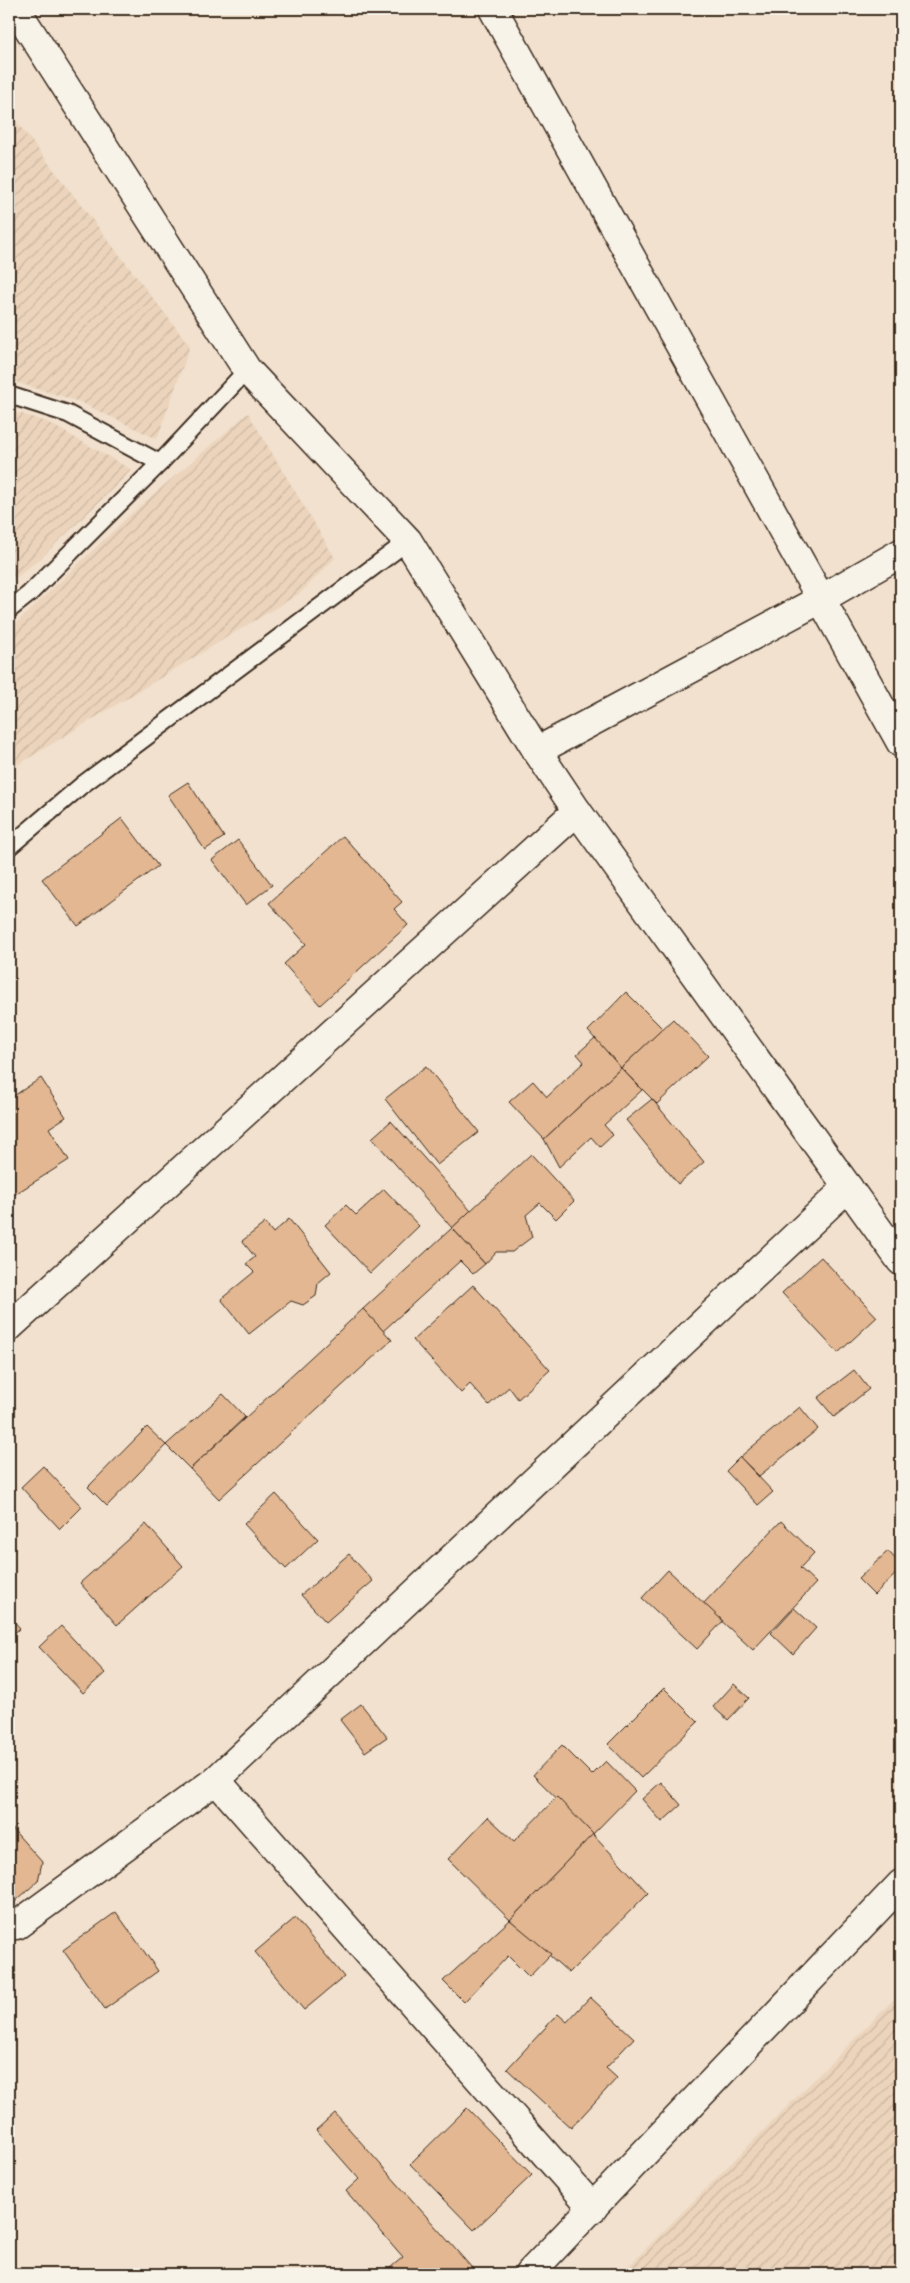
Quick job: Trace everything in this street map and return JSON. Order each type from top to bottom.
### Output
[{"type":"street","points":[[493,9],[901,743]]},
{"type":"street","points":[[16,20],[247,370],[408,541],[537,751],[577,811],[901,1261]]},
{"type":"street","points":[[537,751],[822,600],[901,553]]},
{"type":"street","points":[[9,1327],[577,811]]},
{"type":"street","points":[[17,1925],[216,1780],[848,1187]]},
{"type":"street","points":[[216,1780],[593,2208]]},
{"type":"street","points":[[529,2274],[901,1884]]},
{"type":"lane","points":[[9,610],[29,594],[160,463],[247,370]]},
{"type":"lane","points":[[9,395],[68,414],[160,463]]},
{"type":"lane","points":[[9,847],[82,785],[408,541]]},
{"type":"shaded area","points":[[9,112],[190,346],[157,439],[80,402],[9,380]]},
{"type":"shaded area","points":[[9,410],[47,422],[132,470],[41,558],[9,583]]},
{"type":"shaded area","points":[[248,413],[335,558],[300,593],[9,770],[9,630],[131,514]]},
{"type":"shaded area","points":[[901,1992],[901,2274],[621,2274]]},
{"type":"building","points":[[188,782],[224,837],[205,850],[168,795]]},
{"type":"building","points":[[122,818],[158,866],[78,926],[42,879]]},
{"type":"building","points":[[343,836],[402,902],[394,909],[408,925],[320,1005],[284,964],[306,944],[269,903]]},
{"type":"building","points":[[238,840],[272,885],[246,905],[212,860]]},
{"type":"building","points":[[626,992],[663,1029],[621,1068],[588,1031]]},
{"type":"building","points":[[673,1019],[708,1056],[657,1104],[621,1068]]},
{"type":"building","points":[[595,1038],[621,1068],[544,1139],[509,1102],[533,1081],[547,1097],[584,1062],[577,1054]]},
{"type":"building","points":[[426,1066],[479,1132],[437,1165],[385,1099]]},
{"type":"building","points":[[621,1068],[642,1090],[604,1125],[613,1135],[600,1147],[591,1137],[559,1167],[544,1139]]},
{"type":"building","points":[[41,1078],[66,1117],[49,1128],[69,1160],[9,1198],[9,1099]]},
{"type":"building","points":[[652,1099],[704,1162],[678,1184],[626,1120]]},
{"type":"building","points":[[391,1121],[471,1211],[452,1228],[372,1138]]},
{"type":"building","points":[[531,1154],[574,1201],[556,1219],[540,1203],[526,1215],[532,1237],[512,1252],[496,1252],[485,1264],[452,1228]]},
{"type":"building","points":[[384,1189],[419,1226],[370,1273],[325,1225],[346,1205],[356,1215]]},
{"type":"building","points":[[289,1219],[331,1272],[318,1283],[316,1296],[303,1305],[291,1301],[249,1334],[221,1299],[254,1272],[246,1264],[255,1257],[242,1241],[265,1223],[273,1233]]},
{"type":"building","points":[[452,1228],[485,1264],[473,1274],[460,1261],[383,1331],[363,1309]]},
{"type":"building","points":[[821,1257],[877,1317],[838,1353],[782,1293]]},
{"type":"building","points":[[473,1285],[550,1370],[518,1399],[509,1387],[489,1405],[470,1384],[461,1393],[413,1340]]},
{"type":"building","points":[[363,1309],[392,1340],[219,1499],[190,1469]]},
{"type":"building","points":[[854,1370],[869,1389],[834,1417],[818,1398]]},
{"type":"building","points":[[223,1394],[245,1417],[190,1469],[166,1445]]},
{"type":"building","points":[[800,1407],[818,1429],[759,1476],[740,1457]]},
{"type":"building","points":[[147,1427],[166,1445],[107,1506],[88,1487]]},
{"type":"building","points":[[740,1457],[773,1492],[758,1505],[726,1471]]},
{"type":"building","points":[[43,1466],[82,1507],[60,1529],[21,1487]]},
{"type":"building","points":[[276,1494],[318,1539],[286,1569],[244,1524]]},
{"type":"building","points":[[781,1521],[814,1553],[800,1568],[816,1583],[753,1650],[703,1604]]},
{"type":"building","points":[[146,1524],[183,1566],[117,1625],[80,1583]]},
{"type":"building","points":[[888,1551],[901,1565],[901,1569],[874,1595],[858,1579]]},
{"type":"building","points":[[349,1554],[373,1581],[326,1622],[301,1595]]},
{"type":"building","points":[[668,1570],[723,1621],[697,1649],[642,1598]]},
{"type":"building","points":[[794,1608],[816,1628],[793,1654],[771,1633]]},
{"type":"building","points":[[9,1616],[20,1628],[9,1638]]},
{"type":"building","points":[[901,1620],[901,1635],[894,1627]]},
{"type":"building","points":[[61,1626],[105,1673],[83,1693],[39,1647]]},
{"type":"building","points":[[734,1684],[749,1698],[728,1720],[713,1707]]},
{"type":"building","points":[[664,1688],[698,1722],[641,1778],[608,1744]]},
{"type":"building","points":[[361,1704],[387,1737],[365,1752],[340,1720]]},
{"type":"building","points":[[562,1745],[592,1775],[606,1761],[635,1791],[593,1834],[533,1775]]},
{"type":"building","points":[[661,1782],[681,1805],[662,1822],[642,1799]]},
{"type":"building","points":[[557,1797],[593,1834],[510,1920],[448,1859],[488,1817],[514,1841]]},
{"type":"building","points":[[9,1825],[42,1862],[38,1881],[9,1907]]},
{"type":"building","points":[[593,1834],[648,1893],[569,1973],[510,1920]]},
{"type":"building","points":[[116,1912],[158,1971],[105,2009],[63,1950]]},
{"type":"building","points":[[295,1918],[344,1977],[304,2010],[255,1952]]},
{"type":"building","points":[[510,1920],[551,1954],[529,1977],[508,1956],[464,2002],[443,1981]]},
{"type":"building","points":[[590,1997],[634,2038],[606,2068],[617,2078],[571,2128],[507,2069],[558,2014],[567,2022]]},
{"type":"building","points":[[467,2108],[532,2175],[474,2230],[410,2164]]},
{"type":"building","points":[[335,2113],[472,2268],[465,2274],[395,2274],[390,2268],[403,2257],[346,2191],[359,2179],[316,2130]]}]
